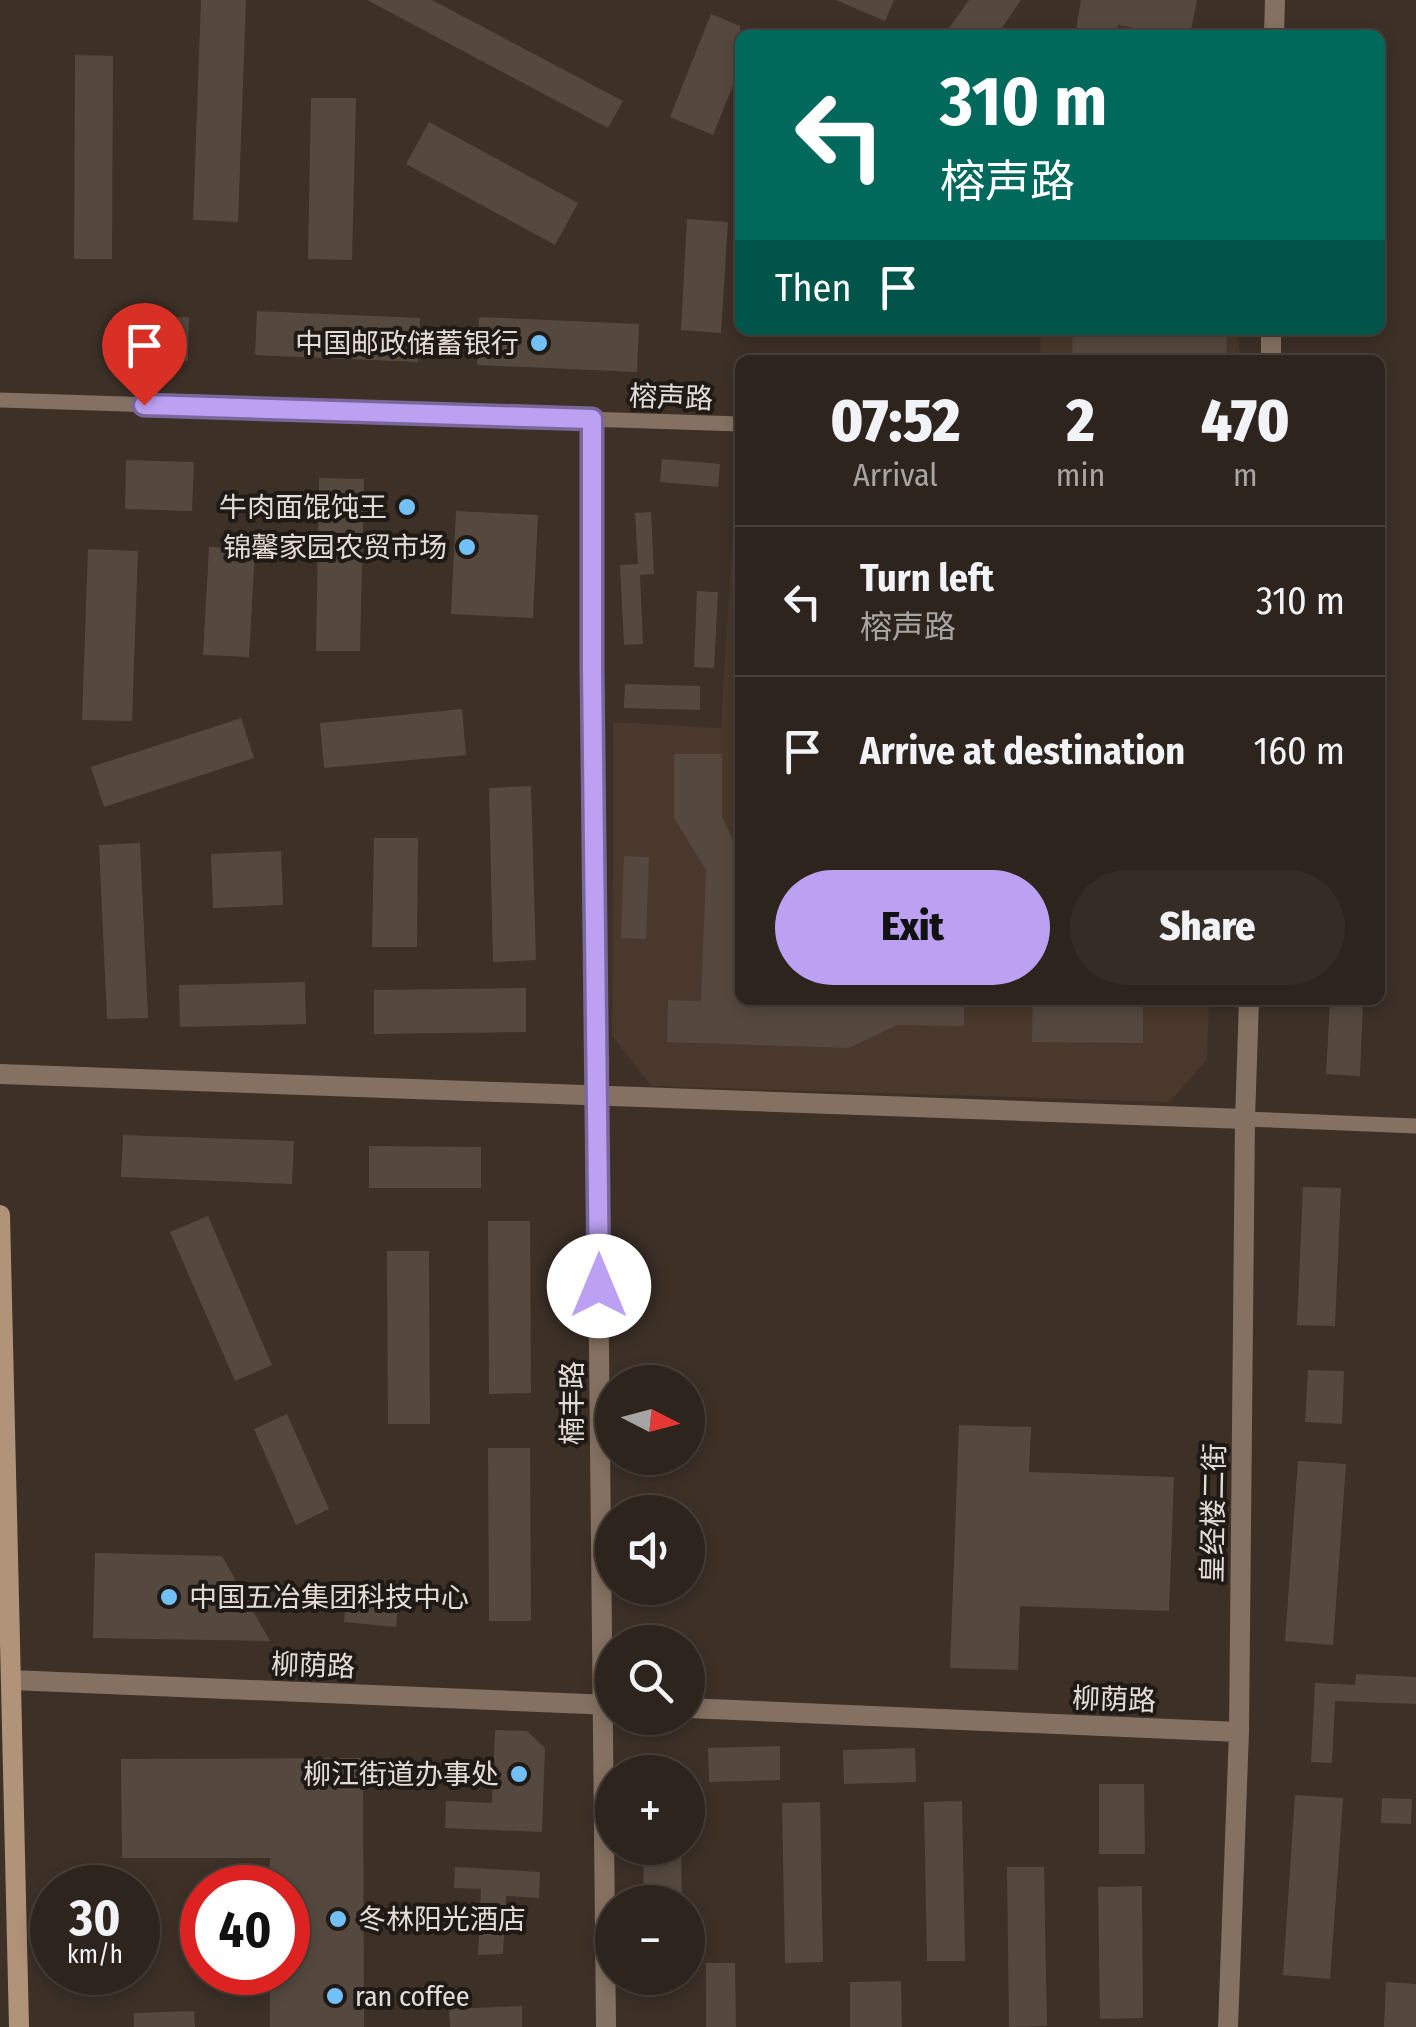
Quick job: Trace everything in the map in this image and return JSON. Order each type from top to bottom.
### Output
[{"type":"main road","points":[[0,1215],[18,2027]]},
{"type":"street","points":[[1274,30],[1275,0]]},
{"type":"street","name":"榕声路","points":[[0,400],[735,424]]},
{"type":"street","name":"楠丰路","points":[[592,419],[592,668],[607,1625]]},
{"type":"street","name":"皇经楼二街","points":[[1228,2027],[1239,1732],[1249,1005]]},
{"type":"street","points":[[0,1074],[1416,1126]]},
{"type":"street","name":"柳荫路","points":[[11,1680],[595,1703]]},
{"type":"street","name":"柳荫路","points":[[705,1709],[1239,1732]]},
{"type":"street","name":"楠丰路","points":[[606,2027],[608,1735]]},
{"type":"shaded area","points":[[1041,335],[1238,335],[1240,355],[1040,355]]},
{"type":"shaded area","points":[[735,493],[735,1005],[1209,1005],[1207,1059],[1170,1102],[651,1086],[612,1036],[613,722],[721,728]]},
{"type":"building","points":[[201,0],[246,0],[238,222],[193,220]]},
{"type":"building","points":[[367,0],[432,0],[623,101],[608,128]]},
{"type":"building","points":[[836,0],[894,0],[885,21]]},
{"type":"building","points":[[969,0],[1021,0],[1000,30],[948,30]]},
{"type":"building","points":[[1081,0],[1197,0],[1191,30],[1144,30],[1118,25],[1118,30],[1076,30]]},
{"type":"building","points":[[711,14],[740,26],[740,30],[735,30],[735,80],[713,135],[670,117]]},
{"type":"building","points":[[75,55],[113,56],[112,259],[74,259]]},
{"type":"building","points":[[311,98],[356,98],[352,260],[308,259]]},
{"type":"building","points":[[429,122],[578,203],[555,245],[406,164]]},
{"type":"building","points":[[687,219],[728,222],[721,333],[681,330]]},
{"type":"building","points":[[257,311],[420,318],[418,362],[255,355]]},
{"type":"building","points":[[124,316],[189,317],[188,361],[124,360]]},
{"type":"building","points":[[479,317],[639,324],[637,372],[477,365]]},
{"type":"building","points":[[1073,335],[1227,335],[1226,355],[1072,355]]},
{"type":"building","points":[[662,459],[720,464],[718,487],[660,482]]},
{"type":"building","points":[[126,460],[194,462],[192,511],[125,509]]},
{"type":"building","points":[[319,478],[364,479],[360,651],[316,651]]},
{"type":"building","points":[[456,511],[538,515],[533,618],[451,614]]},
{"type":"building","points":[[651,512],[654,574],[640,575],[643,644],[624,645],[620,565],[638,564],[635,513]]},
{"type":"building","points":[[209,547],[255,549],[249,657],[203,655]]},
{"type":"building","points":[[88,549],[138,551],[132,721],[82,720]]},
{"type":"building","points":[[697,591],[718,592],[714,668],[694,667]]},
{"type":"building","points":[[625,684],[700,686],[700,710],[624,708]]},
{"type":"building","points":[[462,709],[466,755],[324,768],[320,723]]},
{"type":"building","points":[[241,718],[254,758],[104,807],[91,767]]},
{"type":"building","points":[[674,754],[722,754],[722,817],[735,844],[735,1005],[964,1005],[964,1026],[897,1025],[849,1048],[667,1042],[668,1000],[701,1001],[706,870],[674,818]]},
{"type":"building","points":[[531,786],[536,960],[493,962],[489,788]]},
{"type":"building","points":[[374,838],[418,838],[417,947],[372,947]]},
{"type":"building","points":[[140,843],[148,1018],[107,1019],[99,845]]},
{"type":"building","points":[[281,851],[283,905],[213,908],[211,854]]},
{"type":"building","points":[[624,856],[649,857],[646,939],[621,938]]},
{"type":"building","points":[[305,982],[306,1024],[180,1027],[179,985]]},
{"type":"building","points":[[526,988],[526,1032],[374,1034],[374,990]]},
{"type":"building","points":[[1033,1005],[1143,1005],[1143,1043],[1032,1042]]},
{"type":"building","points":[[1330,1005],[1363,1005],[1360,1076],[1326,1074]]},
{"type":"building","points":[[123,1135],[294,1141],[292,1184],[121,1177]]},
{"type":"building","points":[[369,1146],[481,1147],[481,1188],[369,1188]]},
{"type":"building","points":[[1303,1187],[1341,1188],[1335,1326],[1297,1325]]},
{"type":"building","points":[[208,1216],[272,1365],[235,1381],[170,1232]]},
{"type":"building","points":[[488,1221],[530,1221],[531,1393],[489,1394]]},
{"type":"building","points":[[387,1251],[429,1251],[430,1424],[388,1424]]},
{"type":"building","points":[[1308,1370],[1344,1371],[1342,1424],[1305,1422]]},
{"type":"building","points":[[287,1414],[329,1509],[296,1525],[254,1429]]},
{"type":"building","points":[[959,1425],[1031,1427],[1029,1472],[1174,1477],[1169,1611],[1020,1606],[1018,1670],[950,1668]]},
{"type":"building","points":[[488,1448],[530,1448],[531,1621],[489,1621]]},
{"type":"building","points":[[1298,1461],[1346,1464],[1333,1645],[1285,1641]]},
{"type":"building","name":"中国五冶集团科技中心","points":[[95,1553],[222,1556],[270,1641],[93,1638]]},
{"type":"building","points":[[348,1582],[400,1587],[396,1627],[344,1622]]},
{"type":"building","points":[[1356,1674],[1416,1677],[1416,1704],[1335,1701],[1332,1763],[1311,1762],[1315,1683],[1355,1685]]},
{"type":"building","name":"柳江街道办事处","points":[[495,1730],[527,1731],[545,1748],[542,1832],[445,1828],[446,1801],[492,1803]]},
{"type":"building","points":[[780,1746],[780,1780],[709,1782],[708,1748]]},
{"type":"building","points":[[915,1748],[916,1782],[844,1784],[843,1750]]},
{"type":"building","points":[[363,1758],[364,2027],[270,2027],[270,1995],[310,1995],[310,1865],[270,1865],[270,1858],[122,1858],[121,1759]]},
{"type":"building","points":[[1099,1784],[1144,1784],[1145,1854],[1099,1854]]},
{"type":"building","points":[[1295,1795],[1343,1798],[1330,1979],[1283,1975]]},
{"type":"building","points":[[1382,1798],[1412,1799],[1411,1824],[1381,1823]]},
{"type":"building","points":[[962,1801],[965,1961],[927,1961],[924,1802]]},
{"type":"building","points":[[820,1802],[823,1962],[785,1963],[782,1803]]},
{"type":"building","points":[[643,1865],[681,1865],[682,1885],[644,1885]]},
{"type":"building","points":[[455,1867],[540,1872],[539,1898],[506,1896],[503,1954],[478,1955],[481,1889],[454,1888]]},
{"type":"building","points":[[1007,1867],[1044,1867],[1047,2026],[1009,2027]]},
{"type":"building","points":[[1142,1886],[1143,2018],[1100,2019],[1098,1887]]},
{"type":"building","points":[[706,1963],[735,1963],[736,2027],[706,2027]]},
{"type":"building","points":[[901,1981],[902,2027],[850,2027],[850,1982]]},
{"type":"building","points":[[1386,1982],[1416,1984],[1416,2027],[1384,2027]]},
{"type":"building","points":[[522,2006],[522,2027],[450,2027],[449,2009]]},
{"type":"building","points":[[194,2011],[195,2027],[134,2027],[134,2013]]},
{"type":"place","name":"中国邮政储蓄银行","points":[[539,343]]},
{"type":"place","name":"牛肉面馄饨王","points":[[407,507]]},
{"type":"place","name":"锦馨家园农贸市场","points":[[467,547]]},
{"type":"place","name":"中国五冶集团科技中心","points":[[169,1597]]},
{"type":"place","name":"柳江街道办事处","points":[[519,1774]]},
{"type":"place","name":"冬林阳光酒店","points":[[338,1919]]},
{"type":"place","name":"ran coffee","points":[[335,1996]]},
{"type":"route","points":[[144,405],[592,419],[599,1286]]}]
